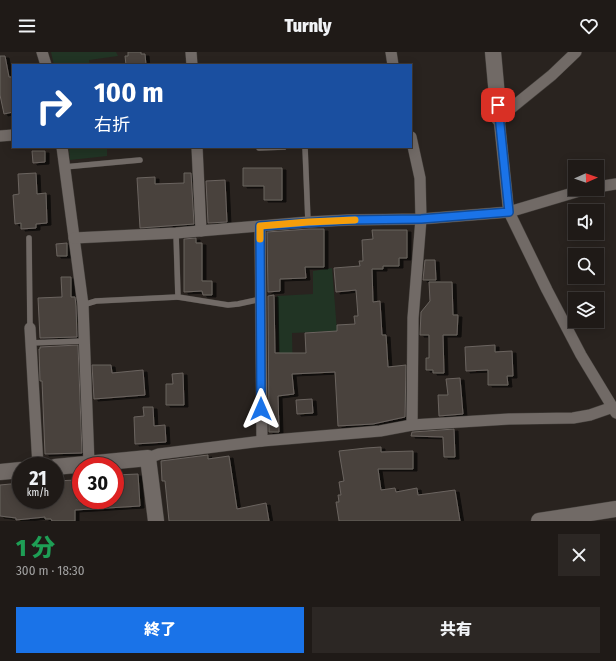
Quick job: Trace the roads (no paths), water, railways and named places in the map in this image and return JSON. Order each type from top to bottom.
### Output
[{"type":"main road","points":[[493,52],[499,118]]},
{"type":"main road","points":[[124,460],[148,458],[156,521]]},
{"type":"main road","points":[[0,472],[12,471]]},
{"type":"main road","points":[[539,521],[616,509]]},
{"type":"street","points":[[42,52],[46,64]]},
{"type":"street","points":[[192,52],[192,64]]},
{"type":"street","points":[[391,52],[393,64]]},
{"type":"street","points":[[148,458],[160,454],[262,440],[380,431],[412,425],[573,418],[614,411],[581,355],[509,212],[499,118],[552,75],[576,52]]},
{"type":"street","points":[[0,136],[12,134]]},
{"type":"street","points":[[412,142],[420,178],[421,219],[413,318],[412,425]]},
{"type":"street","points":[[62,148],[83,306],[89,457]]},
{"type":"street","points":[[197,148],[201,231]]},
{"type":"street","points":[[604,186],[616,184]]},
{"type":"street","points":[[74,238],[176,233],[308,222],[421,219],[509,212],[568,194]]},
{"type":"street","points":[[260,226],[262,440]]},
{"type":"street","points":[[30,328],[37,457]]},
{"type":"lane","points":[[305,148],[308,222]]},
{"type":"lane","points":[[64,167],[140,160]]},
{"type":"lane","points":[[176,233],[178,297]]},
{"type":"lane","points":[[29,238],[30,328]]},
{"type":"lane","points":[[83,306],[96,301],[178,297],[228,305],[246,303],[261,298]]},
{"type":"lane","points":[[30,343],[84,341]]}]
